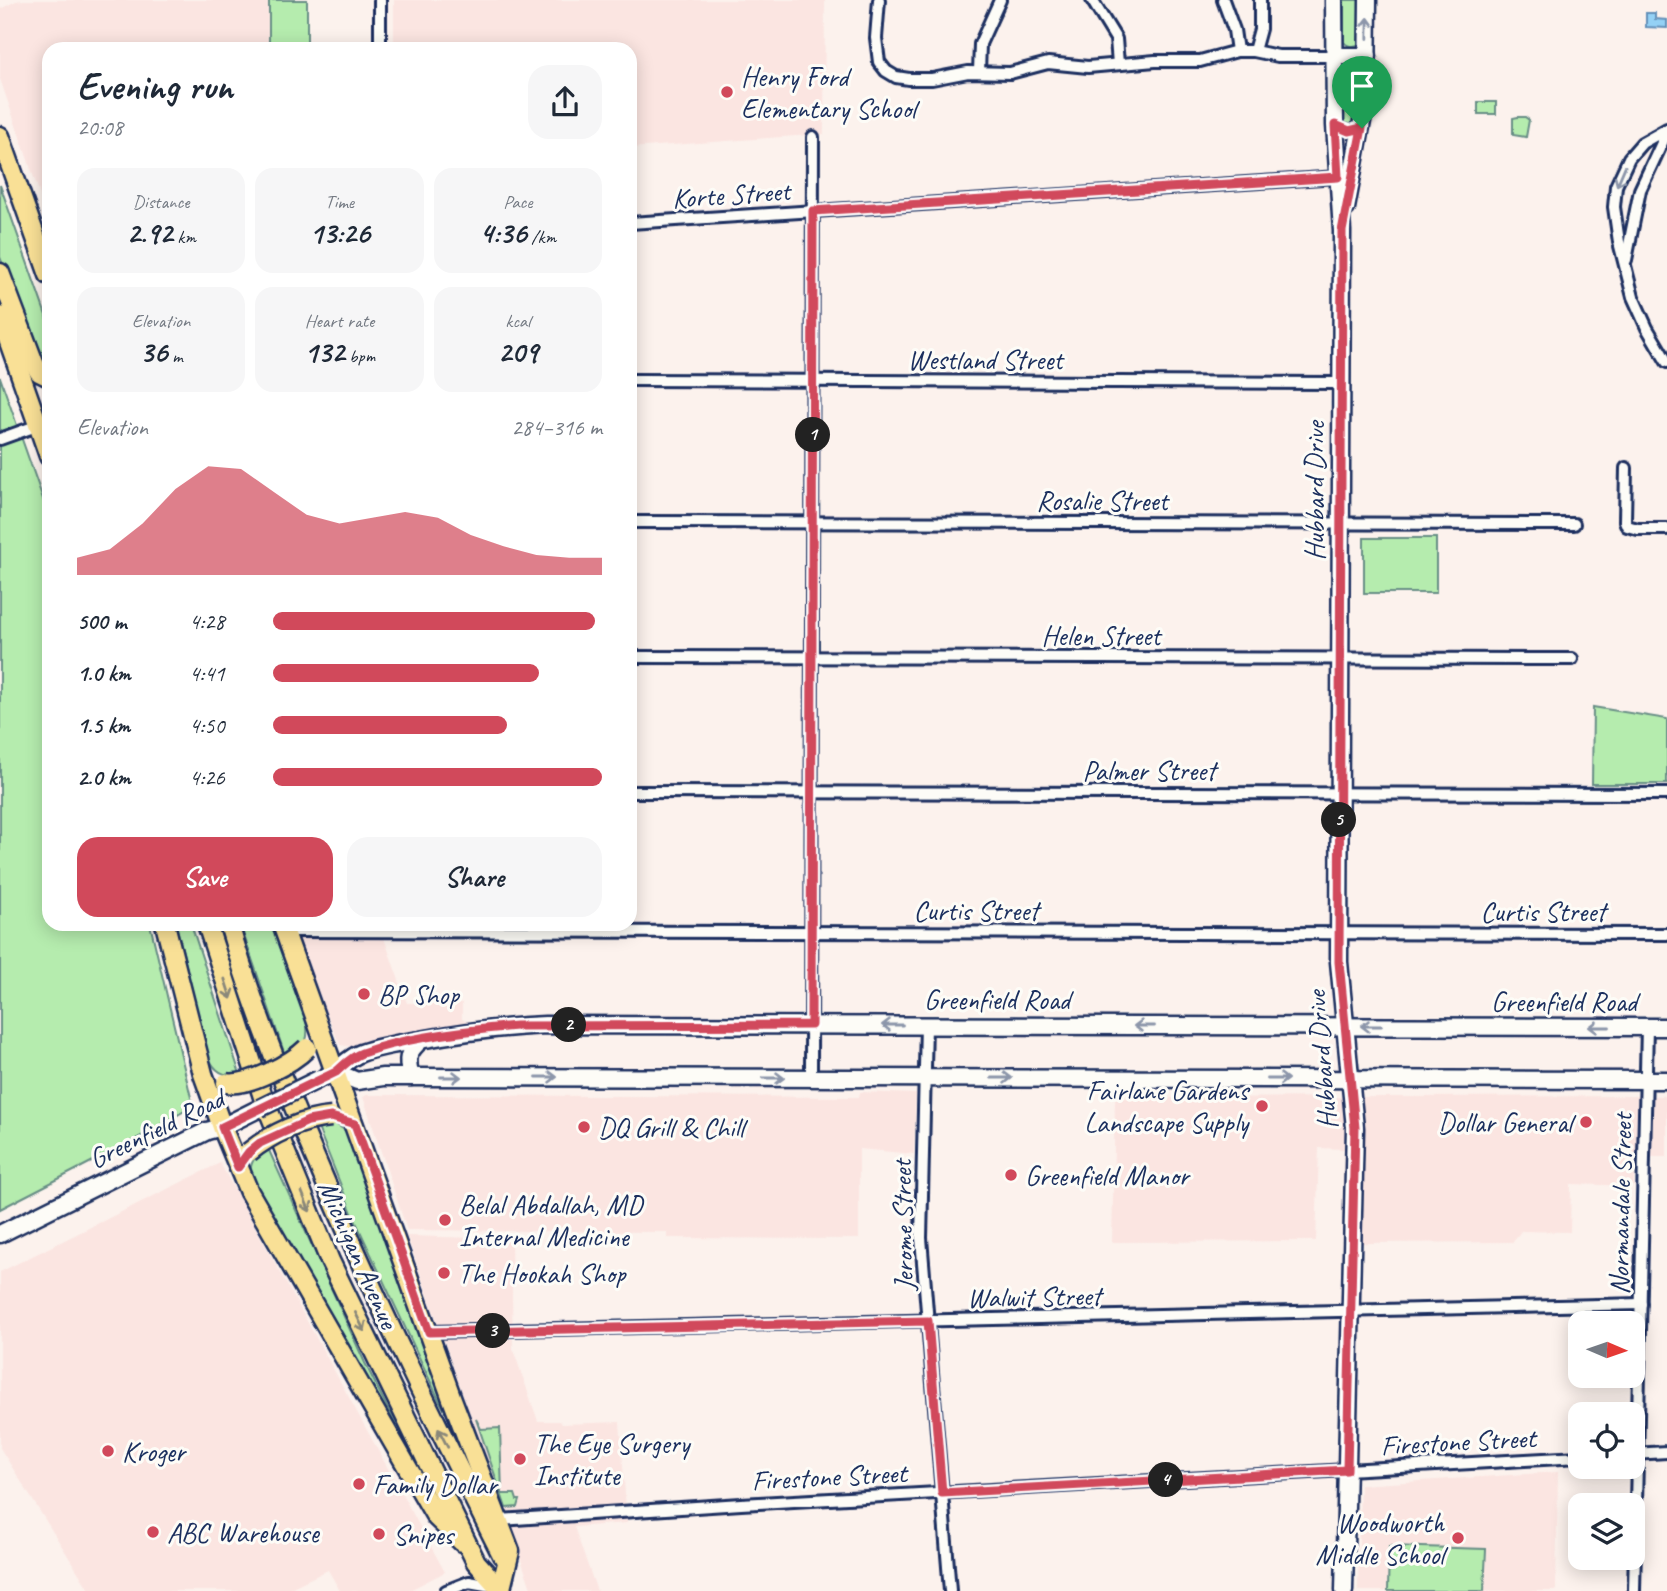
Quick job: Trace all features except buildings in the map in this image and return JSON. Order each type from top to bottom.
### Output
[{"type":"main road","name":"Hubbard Drive","points":[[1334,0],[1335,125],[1342,231],[1339,933],[1341,1001],[1355,1128],[1344,1591]]},
{"type":"main road","name":"Hubbard Drive","points":[[1342,231],[1367,94],[1368,0]]},
{"type":"main road","points":[[1334,56],[1368,56]]},
{"type":"main road","points":[[1335,125],[1349,131],[1362,128]]},
{"type":"main road","points":[[0,136],[42,253]]},
{"type":"main road","points":[[0,273],[34,363],[42,374]]},
{"type":"main road","points":[[0,316],[42,419]]},
{"type":"main road","points":[[167,931],[200,1063],[229,1123],[238,1167],[261,1215],[436,1517],[470,1549]]},
{"type":"main road","name":"Michigan Avenue","points":[[209,931],[263,1097],[330,1261],[470,1549],[477,1562],[501,1590]]},
{"type":"main road","name":"Michigan Avenue","points":[[231,931],[284,1084],[354,1249],[415,1381],[507,1565]]},
{"type":"main road","points":[[285,931],[429,1332],[500,1520],[510,1551],[501,1590]]},
{"type":"main road","name":"Greenfield Road","points":[[0,1234],[207,1130],[229,1123],[336,1072],[360,1053],[477,1030],[545,1025],[1667,1027]]},
{"type":"main road","points":[[200,1063],[226,1083],[248,1081],[293,1060],[307,1048],[320,1027]]},
{"type":"main road","points":[[411,1077],[406,1060],[410,1049],[421,1040]]},
{"type":"main road","points":[[336,1072],[357,1081],[383,1077],[1667,1080]]},
{"type":"main road","points":[[238,1167],[260,1143],[308,1121],[331,1117],[355,1124]]},
{"type":"street","points":[[380,0],[380,42]]},
{"type":"street","points":[[879,0],[876,50],[879,62],[886,71],[896,76],[921,80],[979,72],[1010,73],[1048,64],[1088,67],[1200,61],[1237,51],[1278,56],[1334,56]]},
{"type":"street","points":[[979,72],[980,44],[1000,0]]},
{"type":"street","points":[[1092,0],[1116,39],[1118,64]]},
{"type":"street","points":[[1223,0],[1234,30],[1237,51]]},
{"type":"street","points":[[1254,51],[1260,29],[1259,0]]},
{"type":"street","points":[[1626,260],[1640,190],[1664,150],[1667,130]]},
{"type":"street","points":[[1667,130],[1642,143],[1629,158],[1616,186],[1614,207],[1615,223],[1633,297],[1667,362]]},
{"type":"street","points":[[811,1078],[813,137]]},
{"type":"street","name":"Korte Street","points":[[637,223],[1338,177]]},
{"type":"street","name":"Westland Street","points":[[637,380],[1340,383]]},
{"type":"street","points":[[1,437],[42,425]]},
{"type":"street","points":[[1626,468],[1625,522],[1638,529],[1667,529]]},
{"type":"street","name":"Rosalie Street","points":[[637,522],[1574,524]]},
{"type":"street","name":"Helen Street","points":[[637,657],[1572,659]]},
{"type":"street","name":"Palmer Street","points":[[637,792],[1667,794]]},
{"type":"street","name":"Curtis Street","points":[[637,930],[1667,934]]},
{"type":"street","name":"Jerome Street","points":[[926,1025],[921,1238],[950,1591]]},
{"type":"street","name":"Normandale Street","points":[[1637,1402],[1647,1027]]},
{"type":"street","name":"Walwit Street","points":[[429,1332],[1641,1304]]},
{"type":"street","points":[[1645,1453],[1667,1452]]},
{"type":"street","name":"Firestone Street","points":[[500,1520],[1568,1458]]},
{"type":"street","name":"Normandale Street","points":[[1634,1591],[1635,1479]]},
{"type":"street","points":[[446,1591],[469,1582],[501,1590]]},
{"type":"shaded area","points":[[269,0],[269,42],[42,42],[42,201],[0,79],[0,9],[16,1]]},
{"type":"shaded area","name":"Henry Ford Elementary School","points":[[394,0],[825,0],[824,134],[637,147],[637,42],[394,42]]},
{"type":"shaded area","points":[[294,931],[381,931],[407,1003],[462,1003],[462,1019],[469,1022],[354,1047],[340,1045]]},
{"type":"shaded area","points":[[860,1092],[916,1094],[914,1154],[859,1149],[859,1239],[667,1238],[667,1232],[407,1230],[363,1097],[859,1097]]},
{"type":"shaded area","points":[[1667,1096],[1667,1157],[1634,1157],[1634,1186],[1571,1184],[1570,1232],[1521,1231],[1513,1242],[1342,1241],[1344,1149],[1319,1148],[1316,1241],[1112,1242],[1115,1098]]},
{"type":"shaded area","points":[[220,1163],[445,1572],[408,1591],[340,1591],[328,1570],[284,1591],[90,1591],[0,1448],[0,1272]]},
{"type":"shaded area","points":[[407,1236],[511,1239],[513,1349],[538,1421],[560,1421],[562,1424],[620,1422],[627,1523],[574,1527],[597,1591],[532,1591]]},
{"type":"shaded area","name":"Woodworth Middle School","points":[[1558,1472],[1556,1591],[1358,1591],[1360,1485]]},
{"type":"green space","points":[[269,0],[307,0],[307,42],[269,42]]},
{"type":"green space","points":[[1344,0],[1363,0],[1360,44],[1356,46],[1349,46],[1344,42]]},
{"type":"green space","points":[[1349,64],[1358,64],[1362,69],[1355,125],[1345,123],[1343,117],[1343,69]]},
{"type":"green space","points":[[1478,102],[1496,102],[1496,114],[1478,114]]},
{"type":"green space","points":[[1513,118],[1529,120],[1526,137],[1513,135]]},
{"type":"green space","points":[[0,185],[42,304],[42,362],[0,257]]},
{"type":"green space","points":[[0,377],[42,496],[42,931],[152,931],[193,1106],[134,1140],[0,1209]]},
{"type":"green space","points":[[1364,538],[1436,538],[1436,593],[1364,593]]},
{"type":"green space","points":[[1593,707],[1667,719],[1667,784],[1592,784]]},
{"type":"green space","points":[[178,931],[193,931],[241,1077],[220,1072],[208,1056]]},
{"type":"green space","points":[[242,931],[277,931],[296,983],[306,1017],[306,1040],[286,1058]]},
{"type":"green space","points":[[333,1122],[350,1134],[453,1425],[354,1218],[316,1123]]},
{"type":"green space","points":[[267,1146],[365,1363],[408,1449],[406,1450],[251,1177],[252,1163]]},
{"type":"green space","points":[[476,1419],[481,1429],[500,1428],[502,1494],[515,1494],[517,1500],[520,1500],[518,1507],[506,1508]]},
{"type":"green space","points":[[1389,1546],[1486,1549],[1484,1591],[1388,1591]]},
{"type":"water","points":[[1646,13],[1655,13],[1655,19],[1667,20],[1667,28],[1646,27]]},
{"type":"place","name":"Henry Ford Elementary School","points":[[727,92]]},
{"type":"place","name":"BP Shop","points":[[364,994]]},
{"type":"place","name":"Fairlane Gardens Landscape Supply","points":[[1262,1106]]},
{"type":"place","name":"Dollar General","points":[[1586,1122]]},
{"type":"place","name":"DQ Grill & Chill","points":[[584,1127]]},
{"type":"place","name":"Greenfield Manor","points":[[1011,1175]]},
{"type":"place","name":"Belal Abdallah, MD Internal Medicine","points":[[445,1220]]},
{"type":"place","name":"The Hookah Shop","points":[[444,1273]]},
{"type":"place","name":"Kroger","points":[[108,1451]]},
{"type":"place","name":"The Eye Surgery Institute","points":[[520,1459]]},
{"type":"place","name":"Family Dollar","points":[[359,1484]]},
{"type":"place","name":"ABC Warehouse","points":[[153,1532]]},
{"type":"place","name":"Snipes","points":[[379,1534]]},
{"type":"place","name":"Woodworth Middle School","points":[[1458,1538]]},
{"type":"route","points":[[1335,125],[1349,131],[1362,128],[1342,231],[1340,383],[1339,962],[1355,1128],[1347,1470],[942,1493],[928,1321],[429,1332],[355,1124],[331,1117],[308,1121],[260,1143],[238,1167],[222,1127],[336,1072],[360,1053],[477,1030],[516,1026],[811,1025],[813,211],[1338,177],[1335,125]]}]
